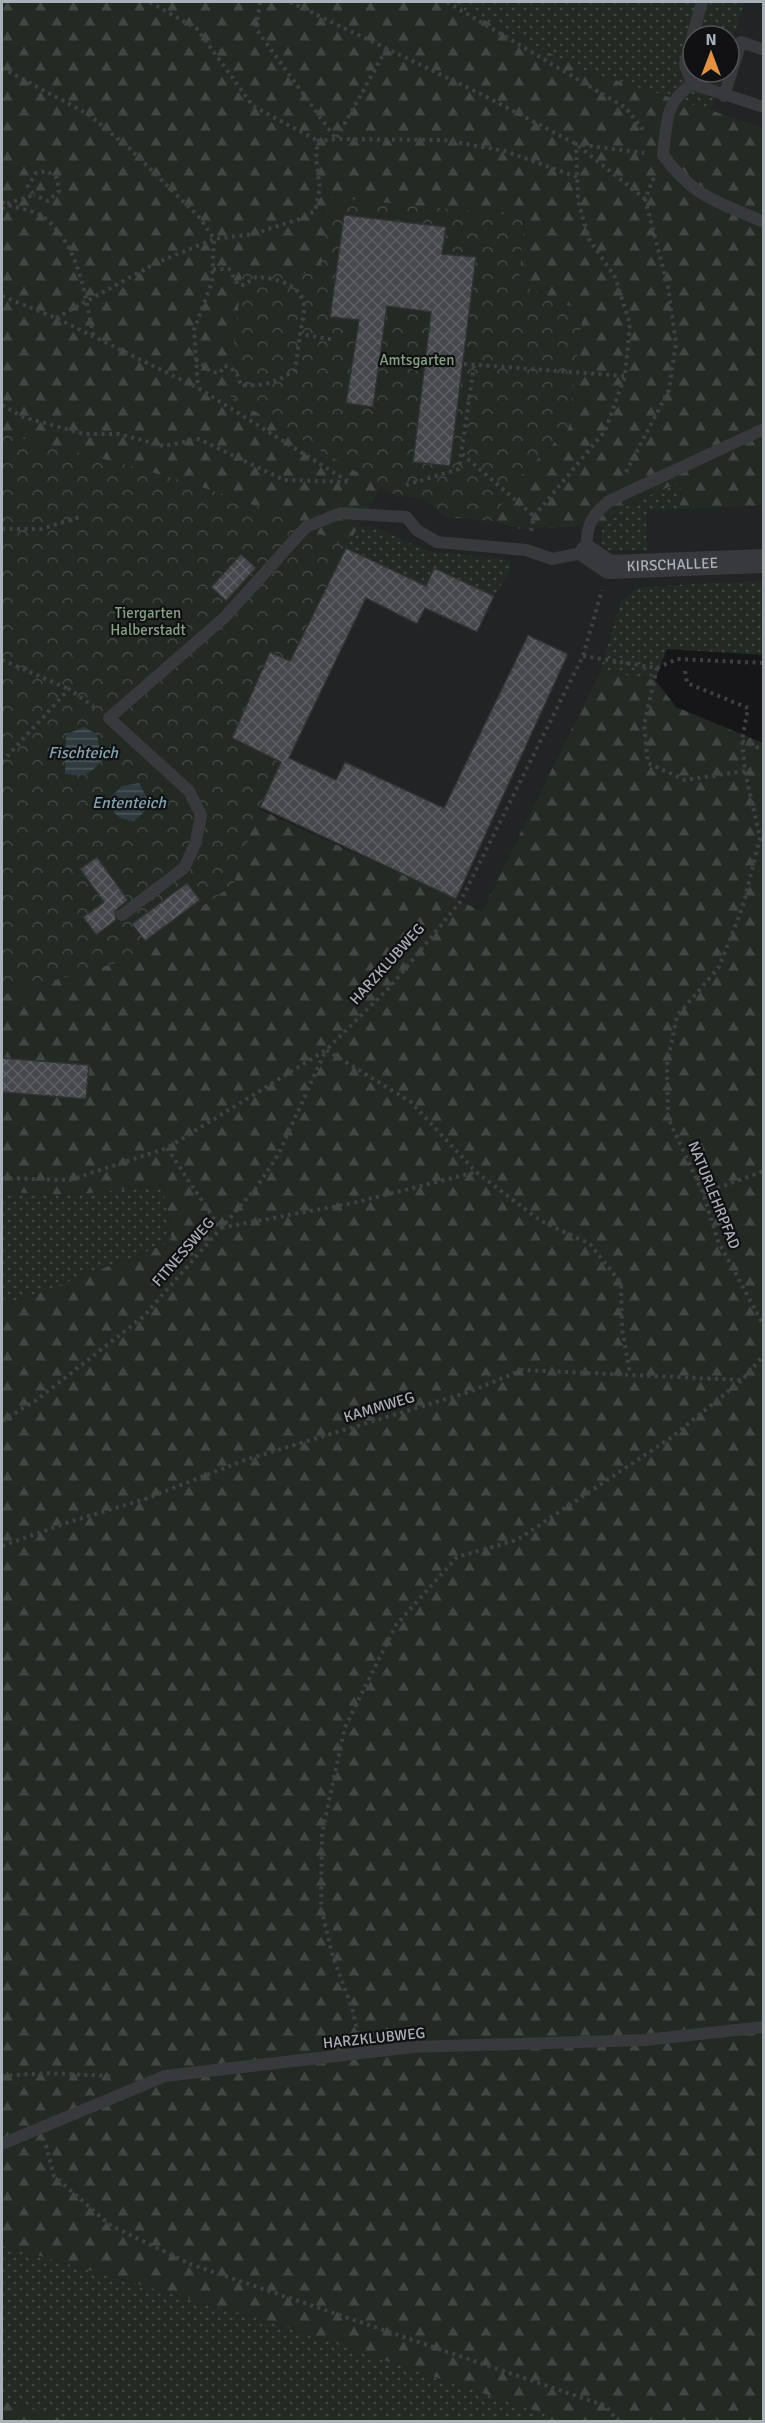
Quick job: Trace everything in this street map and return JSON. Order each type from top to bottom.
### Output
[{"type":"street","name":"KIRSCHALLEE","points":[[587,552],[609,567],[764,561]]},
{"type":"lane","points":[[696,24],[702,2]]},
{"type":"lane","points":[[724,96],[741,42],[762,49]]},
{"type":"lane","points":[[764,107],[692,84],[677,94],[668,111],[663,155],[681,180],[701,195],[764,222]]},
{"type":"lane","points":[[122,915],[184,868],[196,842],[201,815],[189,791],[149,752],[109,718],[225,617],[306,527],[341,513],[406,517],[417,530],[437,542],[526,550],[552,559],[587,552],[589,522],[600,508],[611,500],[764,429]]},
{"type":"lane","name":"HARZKLUBWEG","points":[[2,2144],[165,2076],[412,2047],[645,2040],[764,2027]]},
{"type":"path","points":[[150,2],[197,29],[253,106],[318,141],[336,138],[444,140],[505,151],[577,177]]},
{"type":"path","points":[[260,2],[256,28],[336,138]]},
{"type":"path","points":[[290,2],[481,94],[576,144],[645,199],[668,287],[676,343],[669,390],[611,500]]},
{"type":"path","points":[[447,2],[626,108],[663,155]]},
{"type":"path","points":[[336,138],[386,50]]},
{"type":"path","points":[[2,68],[88,114],[130,148],[200,218],[214,239],[212,282],[195,330],[198,388]]},
{"type":"path","points":[[56,318],[156,263],[214,239],[254,234],[299,219],[315,211],[320,188],[316,158],[318,141]]},
{"type":"path","points":[[576,144],[663,155]]},
{"type":"path","points":[[526,550],[534,516],[605,430],[625,376],[630,324],[615,277],[589,239],[578,201],[576,144]]},
{"type":"path","points":[[645,199],[663,155]]},
{"type":"path","points":[[4,203],[34,195],[48,201],[59,191],[57,178],[47,171],[36,173],[28,186],[34,195]]},
{"type":"path","points":[[2,209],[4,203]]},
{"type":"path","points":[[4,203],[44,217],[77,264],[93,336]]},
{"type":"path","points":[[196,359],[212,372],[220,373],[224,366],[230,367],[237,374],[241,385],[258,386],[279,380],[295,370],[304,305],[294,287],[283,281],[255,277],[244,285],[238,285],[229,269],[213,269]]},
{"type":"path","points":[[2,296],[56,318],[198,388],[349,482],[284,480],[199,439],[164,446],[119,434],[84,434],[23,417],[3,408]]},
{"type":"path","points":[[300,334],[335,340]]},
{"type":"path","points":[[464,364],[625,376]]},
{"type":"path","points":[[406,485],[459,469],[474,366]]},
{"type":"path","points":[[461,454],[534,516]]},
{"type":"path","points":[[2,529],[40,529],[80,517]]},
{"type":"path","name":"HARZKLUBWEG","points":[[2,1178],[70,1180],[166,1148],[326,1050],[391,986],[460,902],[583,656],[609,567]]},
{"type":"path","points":[[583,656],[657,668],[678,659],[764,663]]},
{"type":"path","points":[[2,660],[69,689],[109,718]]},
{"type":"path","points":[[657,668],[644,725],[648,763],[685,780],[745,771],[742,741],[748,708],[687,683],[685,670]]},
{"type":"path","points":[[2,762],[69,689]]},
{"type":"path","points":[[742,741],[764,750]]},
{"type":"path","name":"NATURLEHRPFAD","points":[[745,771],[760,838],[743,906],[719,967],[677,1016],[667,1065],[668,1118],[703,1193],[718,1241],[764,1326]]},
{"type":"path","points":[[326,1050],[411,1102],[476,1172],[541,1221],[590,1244],[621,1283],[622,1329],[630,1374]]},
{"type":"path","name":"FITNESSWEG","points":[[2,1420],[38,1399],[144,1316],[255,1188],[278,1155],[326,1050]]},
{"type":"path","points":[[166,1148],[220,1228],[353,1203],[476,1172]]},
{"type":"path","points":[[703,1193],[764,1172]]},
{"type":"path","points":[[363,2053],[352,2008],[333,1957],[321,1908],[322,1833],[345,1727],[396,1625],[457,1557],[517,1540],[672,1437],[742,1380],[764,1355]]},
{"type":"path","name":"KAMMWEG","points":[[2,1546],[69,1522],[148,1498],[245,1460],[469,1392],[522,1370],[742,1380]]},
{"type":"path","points":[[42,2127],[54,2176],[110,2225],[190,2264],[606,2406],[618,2421]]},
{"type":"shaded area","points":[[745,2],[763,2],[763,127],[711,111],[719,84],[741,84],[741,24],[738,24]]},
{"type":"shaded area","points":[[243,266],[563,527],[603,526],[600,542],[609,551],[648,550],[647,509],[763,506],[763,580],[637,587],[620,602],[600,671],[482,911],[259,808],[249,747],[346,548]]},
{"type":"green space","points":[[2,2],[449,2],[581,69],[763,127],[763,506],[680,509],[681,481],[619,510],[603,526],[521,529],[492,521],[518,478],[568,429],[583,312],[519,284],[524,217],[320,275],[228,395],[381,486],[346,548],[249,746],[259,809],[482,911],[600,671],[655,680],[676,707],[763,743],[763,2421],[550,2421],[551,2416],[270,2322],[2,2245],[2,1307],[172,1242],[163,1185],[72,1195],[2,1192]]},
{"type":"green space","points":[[449,2],[745,2],[738,24],[681,24],[681,84],[719,84],[711,111],[581,69]]},
{"type":"green space","name":"Amtsgarten","points":[[329,197],[524,216],[519,284],[583,312],[568,429],[518,478],[492,521],[446,517],[426,499],[395,495],[228,395],[243,266],[320,275]]},
{"type":"green space","name":"Tiergarten Halberstadt","points":[[2,433],[134,467],[221,493],[305,527],[346,548],[249,746],[281,762],[259,808],[233,885],[123,961],[2,995]]},
{"type":"green space","points":[[681,480],[680,509],[647,510],[648,550],[609,551],[600,542],[603,526],[619,510]]},
{"type":"green space","points":[[345,526],[375,527],[428,551],[503,559],[510,563],[510,571],[494,596],[435,569],[426,586],[327,537]]},
{"type":"green space","points":[[763,580],[763,655],[667,649],[655,680],[600,671],[620,602],[637,587]]},
{"type":"green space","points":[[163,1185],[172,1242],[2,1307],[2,1192],[72,1195]]},
{"type":"green space","points":[[2,2245],[270,2322],[552,2416],[550,2421],[76,2422],[2,2401]]},
{"type":"green space","points":[[2,2401],[76,2421],[2,2421]]},
{"type":"water","name":"Fischteich","points":[[85,727],[97,735],[102,760],[86,774],[65,774],[66,734]]},
{"type":"water","name":"Ententeich","points":[[139,783],[149,801],[144,812],[134,821],[124,819],[114,812],[109,799],[122,786]]},
{"type":"building","points":[[344,215],[446,227],[442,254],[476,257],[450,466],[413,462],[431,312],[387,306],[373,407],[346,403],[359,320],[330,317]]},
{"type":"building","points":[[346,548],[426,586],[434,568],[494,596],[477,632],[425,608],[417,624],[366,598],[289,758],[336,780],[345,762],[444,808],[528,635],[568,654],[456,899],[260,807],[281,762],[232,738],[270,652],[290,661]]},
{"type":"building","points":[[241,554],[256,568],[226,601],[211,587]]},
{"type":"building","points":[[97,857],[128,900],[115,911],[116,920],[96,935],[83,917],[104,902],[80,869]]},
{"type":"building","points":[[187,883],[200,900],[145,941],[132,924]]},
{"type":"building","points":[[2,1058],[89,1065],[86,1099],[2,1092]]}]
